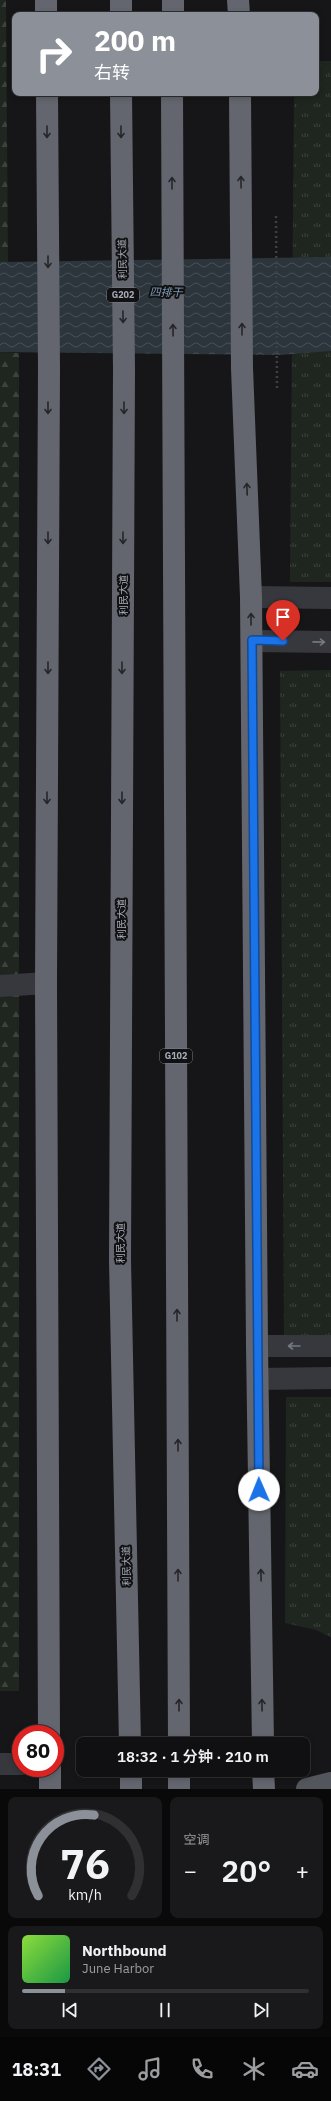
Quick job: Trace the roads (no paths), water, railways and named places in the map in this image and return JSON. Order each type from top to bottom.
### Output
[{"type":"highway","points":[[46,0],[46,12]]},
{"type":"highway","points":[[121,0],[121,12]]},
{"type":"highway","points":[[172,12],[173,0]]},
{"type":"highway","points":[[238,0],[239,12]]},
{"type":"highway","points":[[46,96],[49,369],[46,983],[49,1725]]},
{"type":"highway","name":"利民大道","points":[[121,96],[124,369],[120,1260],[130,1737]]},
{"type":"highway","name":"G102","points":[[172,96],[171,222],[174,368],[179,1737]]},
{"type":"highway","points":[[240,96],[242,368],[252,640],[257,1346],[263,1737]]},
{"type":"highway","points":[[50,1777],[50,1789]]},
{"type":"highway","points":[[131,1777],[131,1789]]},
{"type":"highway","points":[[179,1777],[179,1789]]},
{"type":"highway","points":[[263,1777],[264,1789]]},
{"type":"main road","points":[[307,1789],[331,1783]]},
{"type":"street","points":[[251,597],[331,598]]},
{"type":"street","points":[[252,640],[331,642]]},
{"type":"street","points":[[0,986],[46,983]]},
{"type":"street","points":[[257,1346],[331,1346]]},
{"type":"street","points":[[258,1379],[331,1378]]},
{"type":"street","points":[[0,1764],[12,1764]]},
{"type":"water","name":"四排干","points":[[331,257],[331,351],[280,355],[0,352],[0,262]]}]
